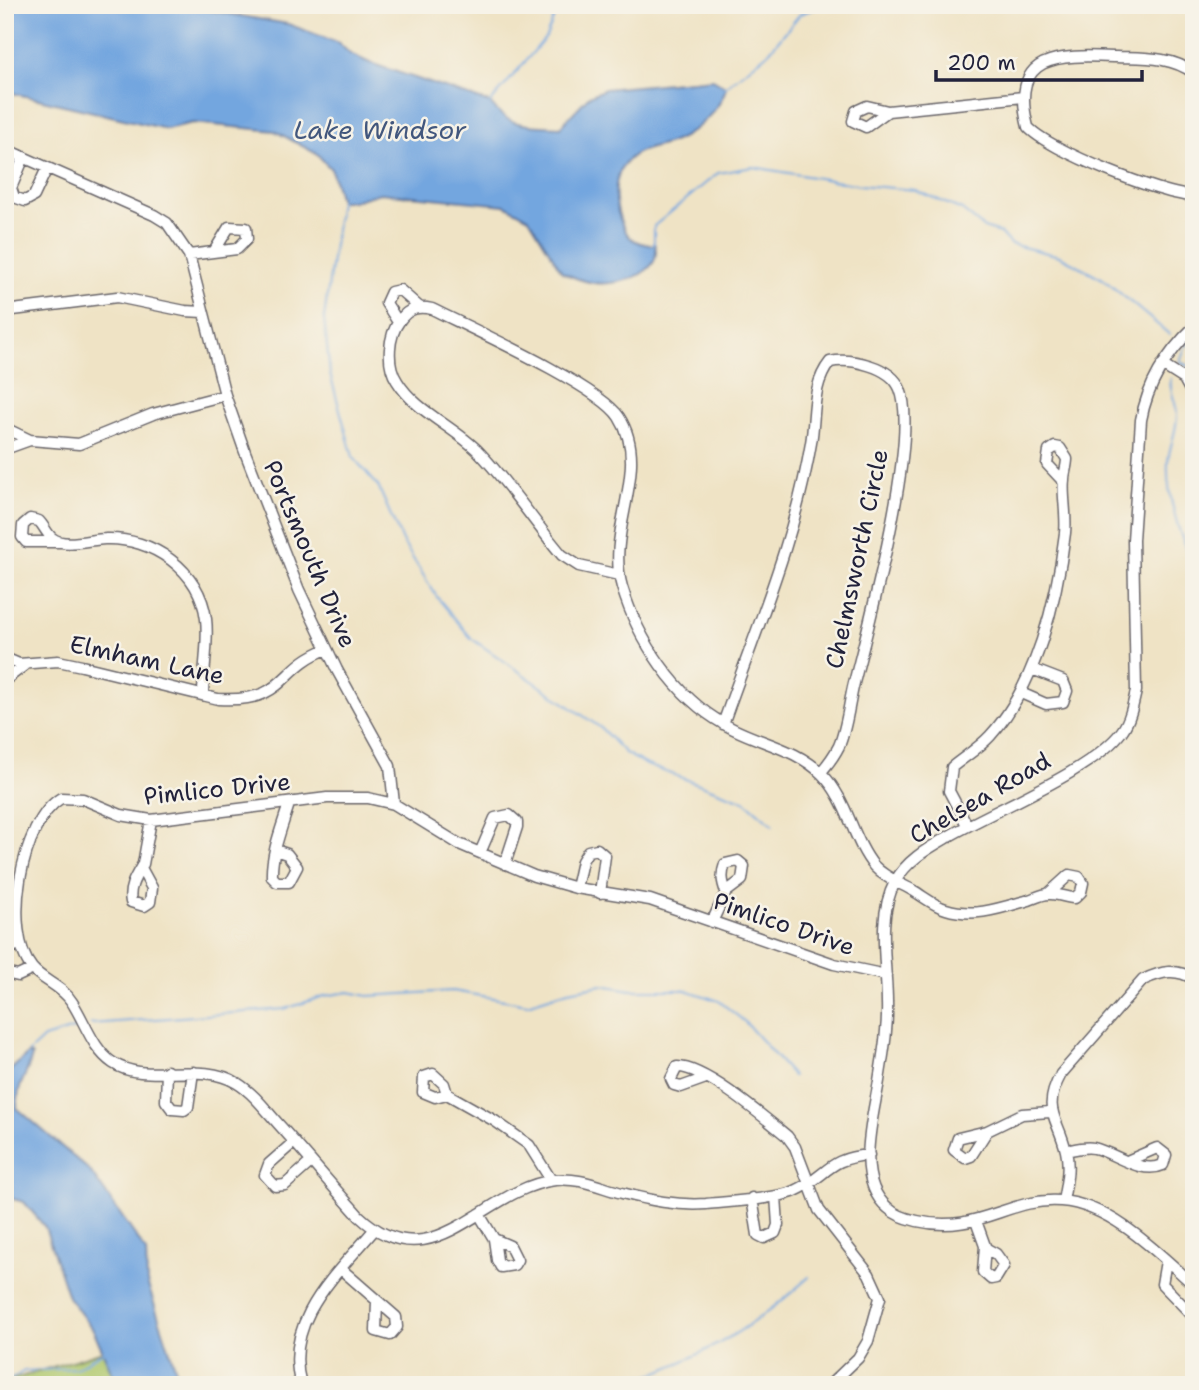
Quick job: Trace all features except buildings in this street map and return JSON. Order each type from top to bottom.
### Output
[{"type":"street","points":[[1194,73],[1181,64],[1165,59],[1068,55],[1049,59],[1039,65],[1023,85],[1028,127],[1058,149],[1161,189],[1194,196]]},
{"type":"street","points":[[888,111],[1023,97]]},
{"type":"street","name":"Portsmouth Drive","points":[[5,149],[134,204],[167,223],[189,255],[225,395],[299,590],[327,649],[390,766],[394,804]]},
{"type":"street","points":[[24,157],[12,188],[14,197],[24,201],[34,196],[47,168]]},
{"type":"street","points":[[189,255],[215,250]]},
{"type":"street","points":[[398,322],[386,303],[396,289],[406,293],[418,306],[435,311],[578,384],[618,414],[627,431],[632,451],[618,533],[619,575],[629,609],[654,655],[693,702],[723,724],[783,749],[821,772],[835,789],[874,865],[894,883],[944,909],[966,913],[988,912],[1048,894]]},
{"type":"street","points":[[5,311],[117,297],[203,312]]},
{"type":"street","points":[[418,306],[398,322],[390,345],[398,382],[418,404],[456,431],[479,452],[562,555],[579,566],[619,575]]},
{"type":"street","name":"Chelsea Road","points":[[1194,327],[1161,365],[1148,393],[1141,420],[1133,540],[1136,691],[1131,713],[1123,731],[1087,761],[920,853],[894,883],[888,904],[883,944],[886,975],[885,1045],[869,1155],[872,1180],[888,1208],[908,1219],[941,1226],[976,1222],[1032,1202],[1063,1201],[1096,1211],[1129,1230],[1194,1285]]},
{"type":"street","name":"Chelmsworth Circle","points":[[723,724],[776,574],[796,506],[811,443],[819,375],[830,362],[857,361],[888,375],[900,387],[904,404],[903,442],[887,542],[840,743],[821,772]]},
{"type":"street","points":[[1161,365],[1184,379],[1194,397]]},
{"type":"street","points":[[5,428],[30,440],[89,443],[153,414],[225,395]]},
{"type":"street","points":[[5,450],[30,440]]},
{"type":"street","points":[[967,825],[949,792],[952,767],[989,737],[1021,693],[1032,669],[1050,605],[1065,533],[1066,500],[1063,481]]},
{"type":"street","points":[[59,542],[126,540],[148,545],[180,567],[196,589],[206,618],[203,695]]},
{"type":"street","name":"Elmham Lane","points":[[5,658],[26,664],[58,661],[225,699],[257,698],[282,684],[314,654],[327,649]]},
{"type":"street","points":[[5,680],[26,664]]},
{"type":"street","points":[[1021,693],[1052,705],[1063,702],[1066,697],[1063,681],[1032,669]]},
{"type":"street","name":"Pimlico Drive","points":[[869,1155],[840,1159],[793,1192],[685,1205],[647,1199],[585,1181],[551,1180],[512,1195],[454,1230],[421,1241],[394,1240],[374,1230],[250,1092],[236,1082],[193,1072],[136,1071],[111,1062],[99,1049],[71,999],[55,983],[33,969],[20,942],[18,911],[23,867],[32,838],[53,803],[71,796],[121,816],[151,820],[327,798],[368,798],[394,804],[459,844],[505,864],[576,888],[650,900],[835,964],[886,975]]},
{"type":"street","points":[[275,850],[289,804]]},
{"type":"street","points":[[480,853],[495,818],[509,815],[517,822],[517,827],[505,864]]},
{"type":"street","points":[[141,868],[151,820]]},
{"type":"street","points":[[576,888],[582,861],[588,851],[597,849],[606,856],[600,892]]},
{"type":"street","points":[[712,922],[726,892]]},
{"type":"street","points":[[5,952],[20,942]]},
{"type":"street","points":[[5,973],[18,976],[33,969]]},
{"type":"street","points":[[1063,1201],[1068,1173],[1066,1151],[1050,1112],[1053,1089],[1061,1074],[1143,980],[1160,972],[1181,972],[1194,979]]},
{"type":"street","points":[[167,1071],[166,1101],[172,1110],[178,1111],[187,1107],[193,1072]]},
{"type":"street","points":[[706,1078],[787,1136],[810,1182],[818,1209],[869,1274],[880,1298],[868,1341],[858,1358],[830,1385]]},
{"type":"street","points":[[447,1094],[495,1121],[529,1145],[551,1180]]},
{"type":"street","points":[[988,1131],[1022,1114],[1050,1112]]},
{"type":"street","points":[[294,1142],[269,1164],[265,1175],[270,1182],[275,1186],[285,1185],[311,1162]]},
{"type":"street","points":[[1066,1151],[1082,1147],[1094,1148],[1127,1161]]},
{"type":"street","points":[[752,1198],[755,1227],[758,1235],[764,1238],[775,1233],[778,1225],[776,1196]]},
{"type":"street","points":[[479,1214],[494,1239]]},
{"type":"street","points":[[976,1222],[985,1248]]},
{"type":"street","points":[[301,1385],[296,1352],[299,1332],[323,1290],[374,1230]]},
{"type":"street","points":[[1166,1261],[1162,1284],[1194,1317]]},
{"type":"street","points":[[341,1269],[377,1301]]},
{"type":"green space","points":[[103,1351],[117,1385],[5,1385],[5,1382]]},
{"type":"water","name":"Lake Windsor","points":[[5,5],[177,5],[288,24],[339,43],[350,54],[370,63],[490,103],[505,117],[521,124],[560,127],[589,96],[605,89],[713,79],[726,87],[714,111],[699,125],[675,141],[639,152],[622,168],[616,184],[616,193],[623,226],[632,239],[655,245],[656,255],[652,264],[636,276],[614,283],[594,283],[562,272],[529,218],[505,205],[380,193],[353,201],[340,201],[331,169],[317,154],[275,131],[193,123],[166,129],[8,92],[5,90]]},
{"type":"water","points":[[29,1053],[32,1056],[21,1086],[17,1108],[90,1171],[146,1251],[147,1282],[181,1385],[117,1385],[94,1331],[68,1297],[45,1227],[24,1202],[5,1197],[5,1075]]},
{"type":"waterway","points":[[490,103],[546,37],[559,5]]},
{"type":"waterway","points":[[725,87],[768,53],[800,14],[825,5]]},
{"type":"waterway","points":[[654,245],[654,226],[718,173],[753,167],[860,185],[915,190],[962,210],[984,228],[1000,233],[1010,244],[1060,256],[1103,279],[1170,335]]},
{"type":"waterway","points":[[340,200],[324,319],[330,374],[353,457],[378,486],[402,541],[437,597],[472,639],[601,728],[625,753],[647,765],[745,801],[773,825]]},
{"type":"waterway","points":[[1194,343],[1186,345],[1180,362],[1194,369]]},
{"type":"waterway","points":[[1171,378],[1177,415],[1168,462],[1169,489],[1179,530],[1194,567]]},
{"type":"waterway","points":[[1194,901],[1194,931]]},
{"type":"waterway","points":[[91,1024],[285,1009],[324,996],[349,992],[368,996],[453,991],[527,1004],[568,991],[602,985],[631,990],[686,990],[719,1001],[745,1022],[793,1076]]},
{"type":"waterway","points":[[29,1052],[44,1038],[80,1027]]},
{"type":"waterway","points":[[625,1385],[678,1364],[723,1341],[787,1297],[809,1277]]},
{"type":"waterway","points":[[5,1383],[24,1371],[76,1368],[104,1351]]}]
